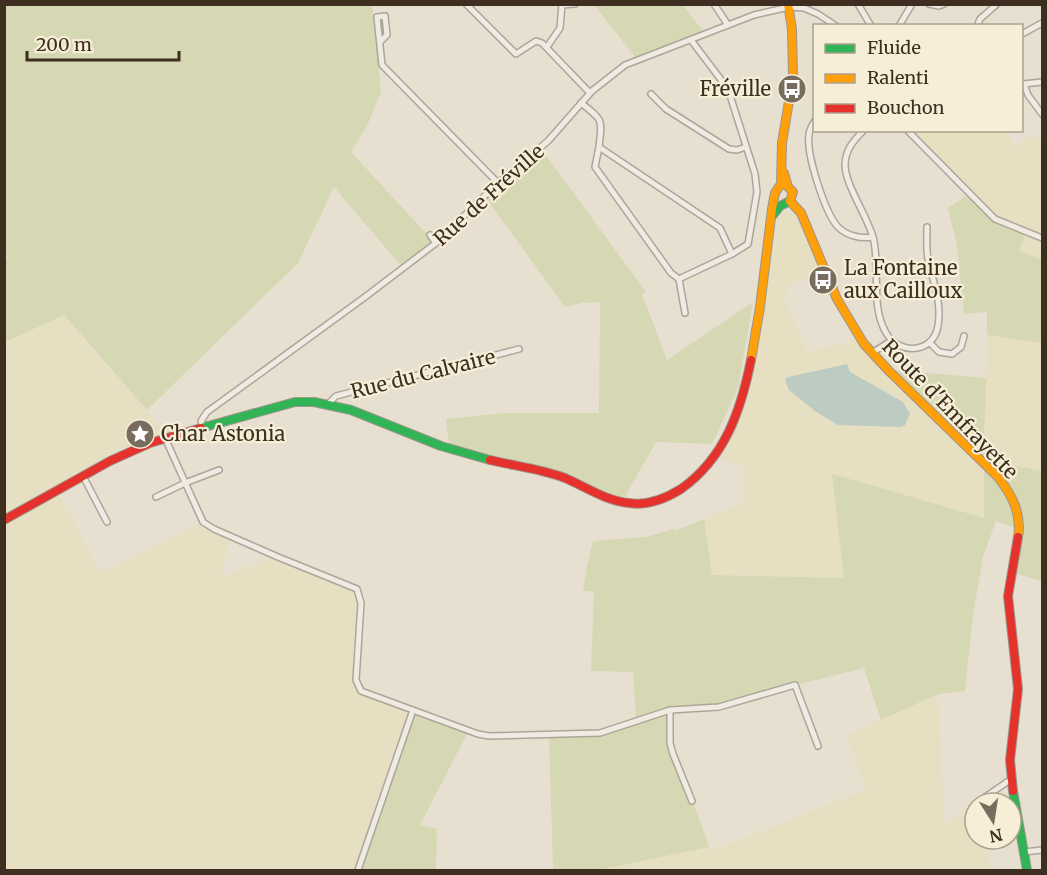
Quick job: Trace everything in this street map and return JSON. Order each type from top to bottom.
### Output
[{"type":"street","points":[[466,4],[516,54],[536,41],[547,47],[590,93]]},
{"type":"street","points":[[547,47],[560,28],[562,5],[575,4]]},
{"type":"street","points":[[714,4],[728,25]]},
{"type":"street","points":[[858,4],[871,24]]},
{"type":"street","points":[[900,24],[912,4]]},
{"type":"street","points":[[928,4],[939,6],[944,4]]},
{"type":"street","points":[[978,24],[980,19],[997,4]]},
{"type":"street","points":[[4,520],[127,453],[165,438],[295,402],[313,401],[329,403],[443,447],[558,476],[621,503],[650,503],[664,498],[688,483],[708,465],[723,443],[738,411],[751,364],[770,222],[775,193],[779,187],[784,126],[793,66],[789,6],[818,14],[833,24]]},
{"type":"street","name":"Rue de Fréville","points":[[205,427],[206,420],[203,417],[207,412],[436,243],[498,183],[540,149],[604,80],[625,65],[754,15],[789,6]]},
{"type":"street","points":[[1023,33],[1042,23]]},
{"type":"street","points":[[679,279],[748,244],[757,192],[755,174],[728,89],[691,40]]},
{"type":"street","points":[[380,42],[382,65],[498,183]]},
{"type":"street","points":[[1042,81],[1023,84],[1042,114]]},
{"type":"street","points":[[651,94],[666,109],[729,149],[738,150],[746,147]]},
{"type":"street","points":[[581,103],[599,116],[602,122],[595,167],[671,273],[679,279],[685,313]]},
{"type":"street","points":[[813,124],[808,136],[809,150],[824,200],[837,226],[861,239],[873,237]]},
{"type":"street","points":[[863,132],[847,151],[845,168],[873,237],[877,270],[877,309],[880,320],[891,341],[910,349],[930,343],[937,330],[939,305],[928,259],[927,227]]},
{"type":"street","points":[[909,132],[995,219],[1042,238]]},
{"type":"street","points":[[599,147],[720,228],[732,254]]},
{"type":"street","points":[[770,222],[777,209],[787,202],[793,192],[788,187],[782,158]]},
{"type":"street","points":[[779,187],[788,187]]},
{"type":"street","points":[[776,197],[778,201],[787,202]]},
{"type":"street","name":"Route d'Emfrayette","points":[[787,202],[801,213],[837,299],[872,353],[985,462],[1007,489],[1016,507],[1019,532],[1008,596],[1018,689],[1011,741],[1011,781],[1027,870]]},
{"type":"street","points":[[430,235],[436,243]]},
{"type":"street","points":[[930,343],[939,352],[952,354],[961,346],[964,336]]},
{"type":"street","points":[[872,353],[891,341]]},
{"type":"street","name":"Rue du Calvaire","points":[[329,403],[336,396],[519,349]]},
{"type":"street","points":[[165,438],[202,522],[278,557],[357,589],[361,603],[357,686],[361,691],[489,736],[600,733],[670,710],[719,707],[795,685],[818,746]]},
{"type":"street","points":[[156,497],[219,470]]},
{"type":"street","points":[[83,476],[107,522]]},
{"type":"street","points":[[358,870],[413,710]]},
{"type":"street","points":[[670,710],[670,743],[692,801]]},
{"type":"street","points":[[993,791],[1011,781]]},
{"type":"street","points":[[1024,852],[1042,850]]},
{"type":"shaded area","points":[[914,132],[1008,132],[1016,147],[1030,133],[1042,144],[1042,260],[1019,250],[995,220],[967,195],[912,134]]},
{"type":"shaded area","points":[[788,210],[798,221],[821,271],[793,284],[784,298],[807,352],[843,344],[855,338],[984,465],[984,519],[832,474],[844,578],[712,575],[704,519],[742,504],[745,467],[718,458],[734,432],[750,391],[769,250],[781,213]]},
{"type":"shaded area","points":[[63,315],[159,425],[170,431],[138,441],[109,454],[56,489],[101,573],[202,523],[230,534],[221,577],[280,555],[353,585],[361,592],[363,602],[358,678],[363,689],[416,709],[361,870],[5,870],[4,342]]},
{"type":"shaded area","points":[[987,335],[1042,343],[1042,471],[1000,463],[990,457],[984,439]]},
{"type":"shaded area","points":[[847,364],[850,372],[903,402],[910,414],[905,425],[901,427],[838,425],[815,411],[789,390],[785,380],[788,377]]},
{"type":"shaded area","points":[[938,694],[944,824],[963,813],[963,851],[988,851],[990,870],[599,870],[708,847],[712,851],[865,790],[847,735]]},
{"type":"green space","points":[[5,5],[372,5],[381,92],[367,126],[351,152],[434,242],[402,267],[334,187],[298,263],[147,410],[64,315],[5,342],[4,260],[8,257],[5,253]]},
{"type":"green space","points":[[594,5],[683,5],[703,31],[636,58]]},
{"type":"green space","points":[[542,150],[646,292],[642,294],[667,360],[753,302],[738,388],[712,444],[656,442],[623,500],[609,496],[562,473],[449,444],[446,419],[505,413],[599,413],[600,302],[565,307],[486,198]]},
{"type":"green space","points":[[967,195],[995,220],[1026,234],[1019,250],[1042,260],[1042,343],[987,335],[987,312],[964,314],[957,245],[948,208]]},
{"type":"green space","points":[[893,370],[986,378],[984,438],[993,450],[990,457],[1000,463],[1042,471],[1042,581],[1017,574],[1020,530],[996,521],[983,557],[973,615],[965,691],[938,694],[881,720],[864,668],[796,685],[743,702],[672,712],[672,745],[711,851],[708,847],[599,870],[553,870],[549,736],[603,731],[636,720],[633,672],[591,671],[594,591],[583,591],[593,541],[646,537],[673,529],[674,531],[704,519],[712,575],[844,578],[832,474],[984,518],[984,465]]},
{"type":"green space","points":[[416,709],[469,730],[420,825],[437,829],[436,870],[361,870]]},
{"type":"traffic: fast","points":[[773,215],[780,206],[790,201]]},
{"type":"traffic: fast","points":[[201,428],[295,402],[314,402],[351,410],[441,446],[490,460]]},
{"type":"traffic: fast","points":[[1023,847],[1027,870]]},
{"type":"traffic: slow","points":[[751,360],[772,209],[775,193],[781,184],[782,143],[793,77],[792,29],[788,4]]},
{"type":"traffic: slow","points":[[784,173],[788,187],[793,192],[790,201]]},
{"type":"traffic: slow","points":[[790,201],[801,213],[837,299],[864,344],[998,477],[1015,505],[1019,520],[1018,537]]},
{"type":"traffic: jam","points":[[490,460],[556,475],[604,497],[621,502],[636,504],[663,499],[696,477],[720,448],[736,415],[751,360]]},
{"type":"traffic: jam","points":[[4,520],[110,461],[150,443],[201,428]]},
{"type":"traffic: jam","points":[[1013,791],[1010,760],[1018,689],[1008,596],[1018,537]]},
{"type":"place","name":"Fréville","points":[[792,89]]},
{"type":"place","name":"La Fontaine aux Cailloux","points":[[823,280]]},
{"type":"place","name":"Char Astonia","points":[[140,434]]}]
